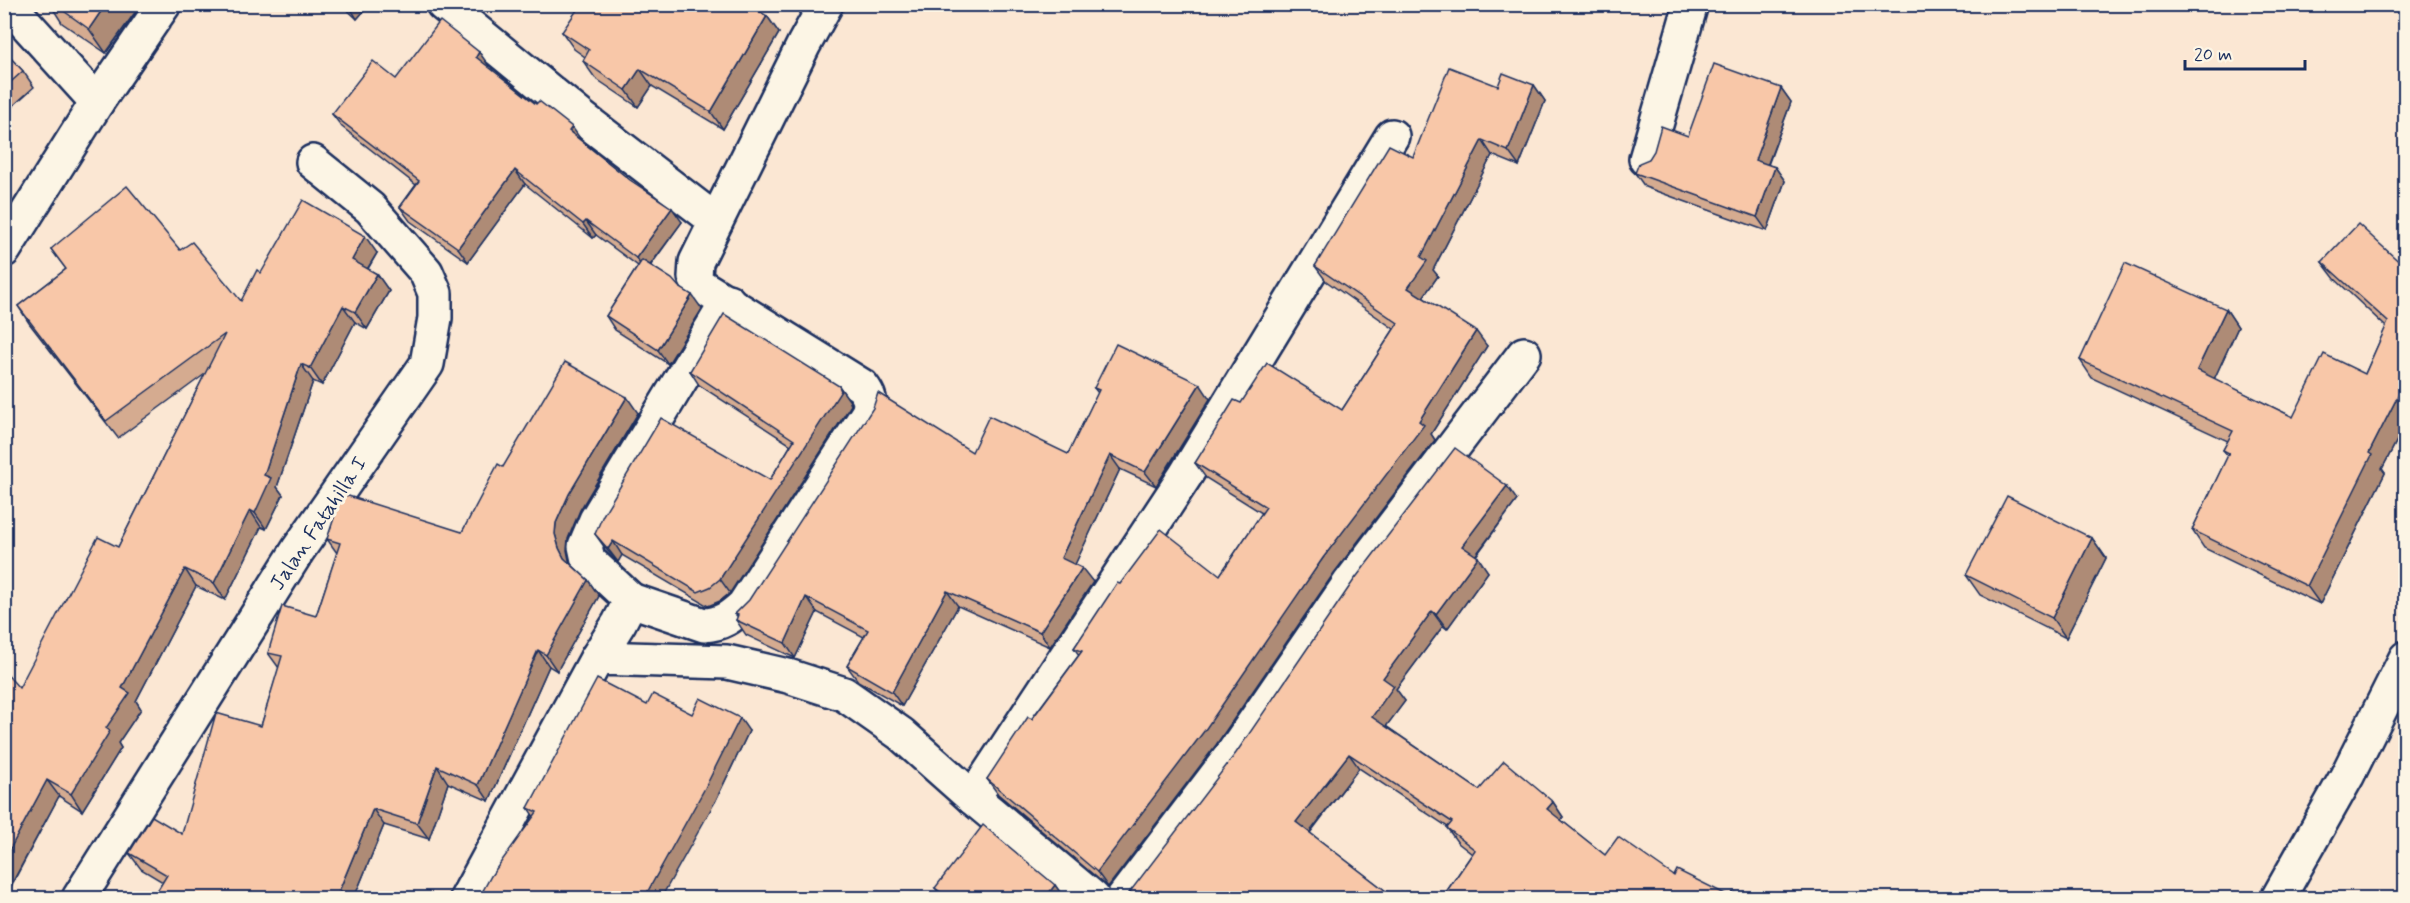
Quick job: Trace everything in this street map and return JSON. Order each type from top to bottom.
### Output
[{"type":"street","points":[[8,4],[97,102]]},
{"type":"street","points":[[4,250],[97,102],[164,4]]},
{"type":"street","points":[[443,4],[581,117],[716,221]]},
{"type":"street","points":[[728,301],[596,520],[585,546],[588,560],[631,600],[704,625],[716,625],[729,619],[744,605],[871,405],[862,386],[728,301],[699,285],[695,277],[696,262],[826,4]]},
{"type":"street","points":[[1646,159],[1690,4]]},
{"type":"street","points":[[973,798],[1185,476],[1392,136]]},
{"type":"street","name":"Jalan Fatahilla I","points":[[79,898],[298,550],[427,364],[435,318],[435,293],[426,272],[370,208],[313,162]]},
{"type":"street","points":[[1123,898],[1231,756],[1349,584],[1524,354]]},
{"type":"street","points":[[467,898],[597,658],[620,623],[631,600]]},
{"type":"street","points":[[597,658],[727,662],[788,676],[844,694],[901,734],[973,798],[1093,898]]},
{"type":"street","points":[[2278,898],[2347,776],[2406,658]]},
{"type":"building","points":[[54,4],[106,4],[89,29]]},
{"type":"building","points":[[581,4],[748,4],[767,16],[711,112],[640,69],[626,90],[583,61],[589,50],[562,32]]},
{"type":"building","points":[[440,21],[479,52],[476,57],[536,104],[539,101],[572,127],[569,131],[630,180],[672,208],[636,258],[586,221],[583,224],[515,170],[458,248],[400,207],[419,181],[332,114],[373,61],[396,79]]},
{"type":"building","points":[[4,51],[23,71],[4,88]]},
{"type":"building","points":[[1714,64],[1781,88],[1755,160],[1775,167],[1757,217],[1635,173],[1639,163],[1649,159],[1654,151],[1661,126],[1688,136]]},
{"type":"building","points":[[1449,67],[1498,86],[1503,73],[1534,85],[1508,151],[1482,140],[1421,257],[1427,261],[1408,288],[1476,331],[1419,421],[1424,425],[1323,558],[1205,730],[1097,872],[987,779],[1028,717],[1032,719],[1082,651],[1074,648],[1117,583],[1120,584],[1161,529],[1220,575],[1266,507],[1195,463],[1234,400],[1241,403],[1267,363],[1342,410],[1398,323],[1315,266],[1389,145],[1413,157]]},
{"type":"building","points":[[127,186],[180,250],[192,242],[241,301],[257,270],[261,273],[303,200],[365,236],[352,260],[377,274],[355,312],[343,306],[310,368],[301,364],[264,475],[271,478],[255,513],[250,510],[214,583],[185,569],[122,688],[130,693],[106,728],[110,731],[71,794],[47,780],[4,860],[4,671],[19,688],[98,537],[118,547],[225,334],[106,421],[18,306],[66,269],[51,249]]},
{"type":"building","points":[[2358,224],[2406,268],[2406,380],[2369,453],[2372,455],[2307,586],[2192,530],[2229,453],[2223,450],[2233,431],[2080,360],[2125,263],[2226,309],[2197,370],[2293,417],[2324,354],[2365,374],[2388,322],[2322,262]]},
{"type":"building","points":[[642,260],[692,295],[658,350],[606,316]]},
{"type":"building","points":[[724,314],[839,386],[841,391],[720,579],[710,587],[698,592],[613,541],[608,549],[595,534],[603,515],[661,418],[770,480],[794,440],[690,371]]},
{"type":"building","points":[[1116,344],[1200,384],[1145,472],[1110,455],[1061,558],[1082,568],[1040,632],[947,591],[892,692],[847,666],[868,630],[806,597],[785,643],[736,620],[738,615],[735,614],[749,600],[873,408],[878,393],[972,452],[989,416],[1068,454],[1099,390],[1094,388]]},
{"type":"building","points":[[565,362],[627,397],[569,494],[556,523],[555,534],[564,558],[588,580],[546,655],[538,650],[478,785],[437,766],[417,823],[373,809],[339,891],[353,898],[153,898],[167,875],[129,853],[152,816],[182,834],[216,713],[261,726],[282,656],[268,653],[282,606],[316,616],[340,543],[327,539],[342,494],[462,532],[498,464],[503,467]]},
{"type":"building","points":[[1455,448],[1507,486],[1462,546],[1478,557],[1436,614],[1432,611],[1383,678],[1394,686],[1372,717],[1479,790],[1504,761],[1553,802],[1547,809],[1605,855],[1618,837],[1674,876],[1677,870],[1731,897],[1733,892],[1747,898],[1442,898],[1475,850],[1447,828],[1452,822],[1349,754],[1296,822],[1395,898],[1136,898],[1129,893],[1236,753],[1354,580]]},
{"type":"building","points":[[2007,496],[2092,538],[2052,618],[1966,575]]},
{"type":"building","points":[[597,679],[647,705],[653,694],[692,714],[700,698],[740,718],[705,788],[644,898],[479,898],[491,876],[537,812],[528,808]]},
{"type":"building","points":[[983,825],[1055,885],[1045,898],[949,898],[935,888]]},
{"type":"building","points":[[4,893],[14,898],[4,898]]}]
